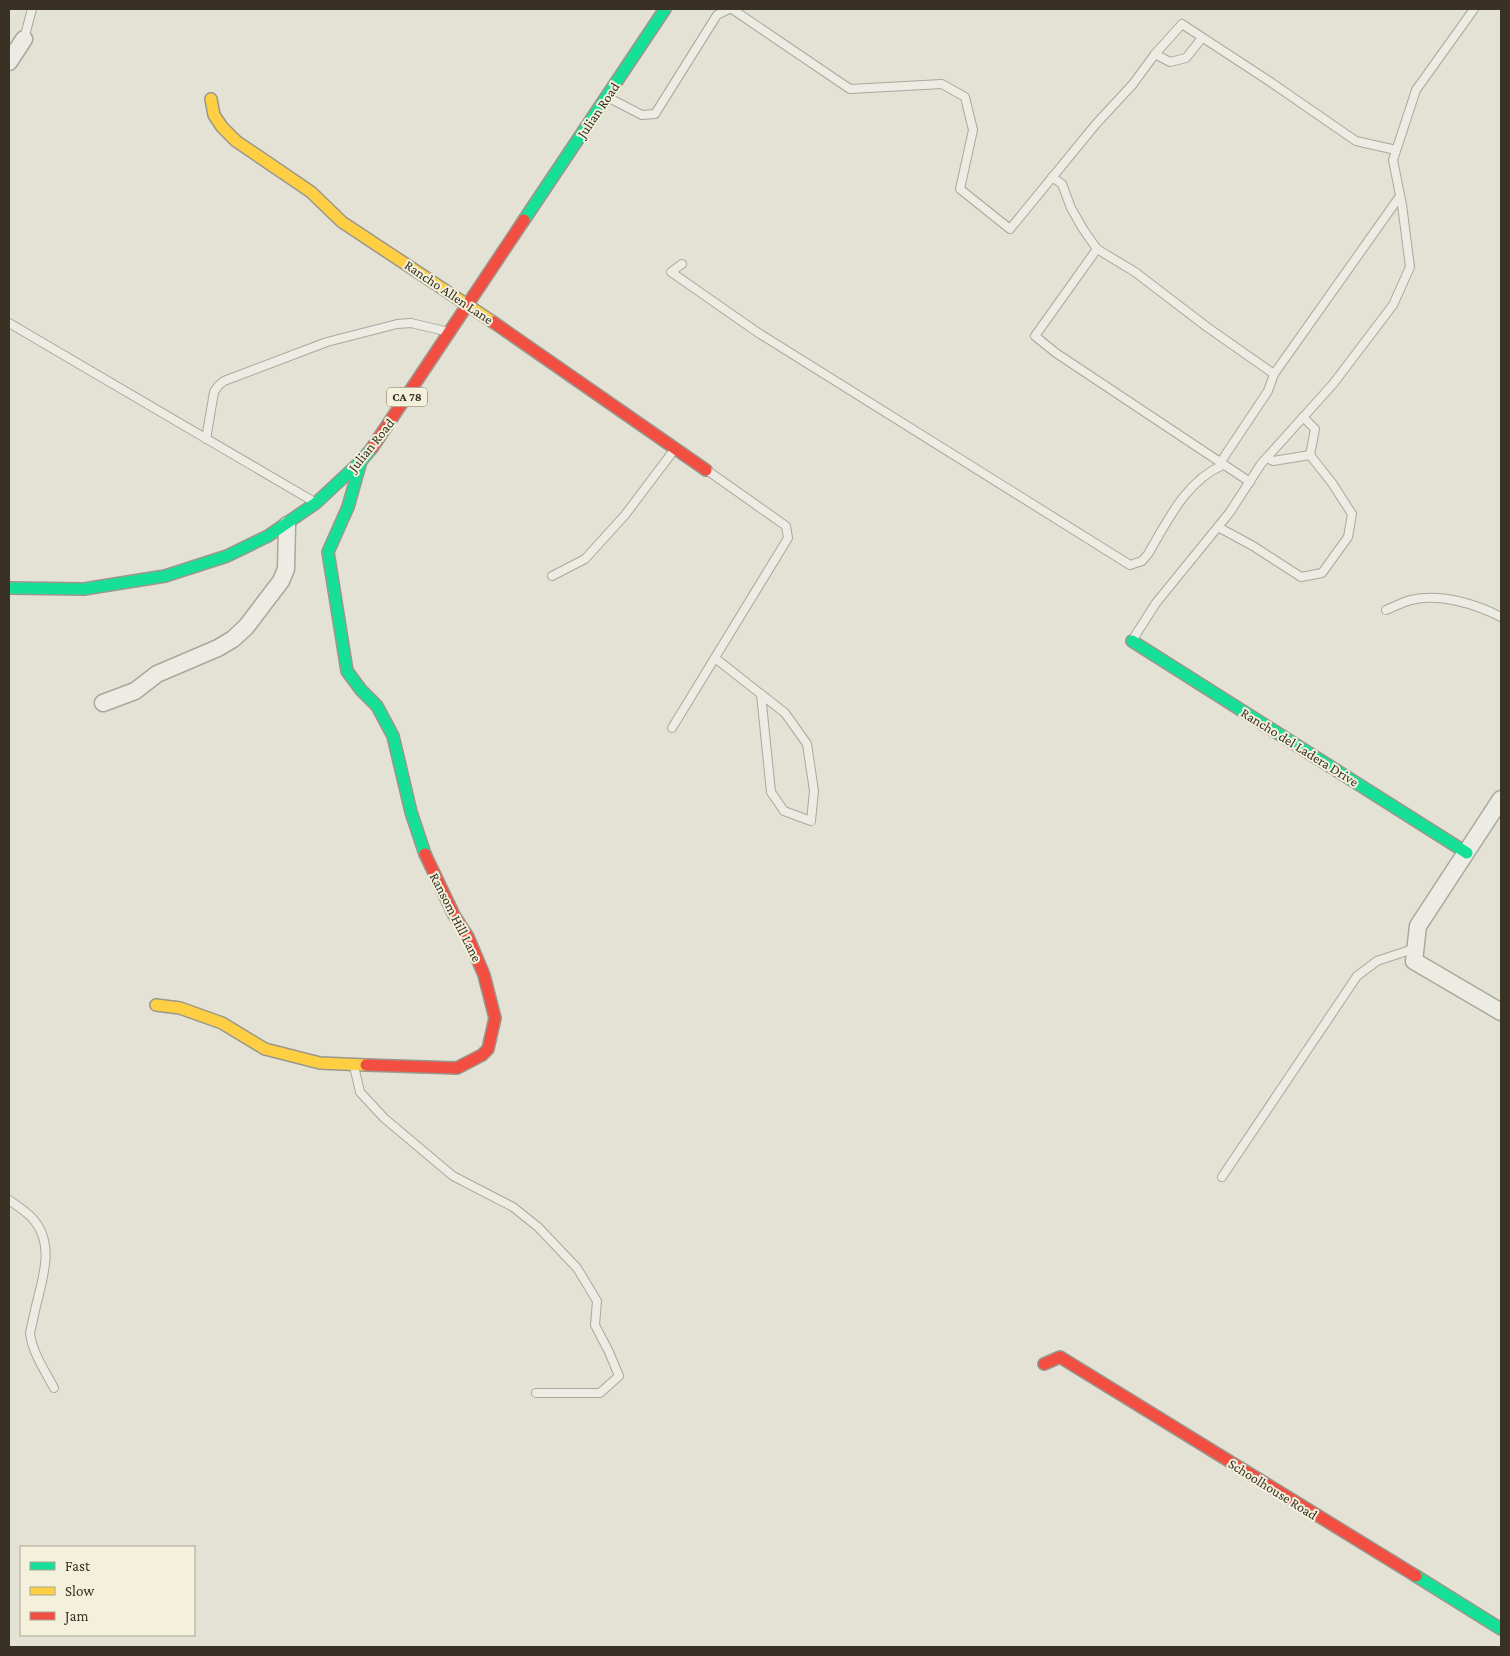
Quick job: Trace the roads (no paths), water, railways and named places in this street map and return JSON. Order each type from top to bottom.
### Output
[{"type":"street","name":"Julian Road","points":[[9,588],[84,589],[164,576],[227,556],[287,525],[316,503],[361,461],[393,419],[665,9]]},
{"type":"street","points":[[9,62],[24,39]]},
{"type":"street","name":"Rancho Allen Lane","points":[[211,99],[214,115],[222,127],[236,141],[311,192],[342,222],[468,304],[706,470]]},
{"type":"street","name":"Ransom Hill Lane","points":[[156,1005],[180,1008],[222,1023],[265,1049],[320,1063],[457,1068],[482,1055],[488,1048],[495,1018],[481,968],[468,937],[454,915],[426,858],[411,812],[394,736],[377,706],[361,690],[347,671],[328,552],[353,493],[361,461]]},
{"type":"street","points":[[103,704],[135,691],[156,674],[218,648],[233,639],[246,627],[281,582],[286,569],[287,525]]},
{"type":"street","name":"Rancho del Ladera Drive","points":[[1132,641],[1467,853]]},
{"type":"street","points":[[1501,799],[1418,926],[1414,961],[1501,1012]]},
{"type":"street","name":"Schoolhouse Road","points":[[1044,1364],[1060,1357],[1501,1628]]},
{"type":"lane","points":[[24,39],[32,9]]},
{"type":"lane","points":[[607,97],[642,115],[655,114],[717,15],[730,9],[850,89],[942,84],[966,97],[973,130],[960,189],[1010,229],[1052,176],[1133,84],[1155,54],[1182,24],[1356,141],[1396,150]]},
{"type":"lane","points":[[1132,641],[1156,603],[1230,512],[1261,464],[1333,384],[1393,305],[1410,267],[1400,196],[1392,160],[1416,90],[1474,9]]},
{"type":"lane","points":[[1155,54],[1170,62],[1186,58],[1202,38]]},
{"type":"lane","points":[[1052,176],[1062,184],[1079,222],[1097,249],[1135,272],[1207,327],[1274,374]]},
{"type":"lane","points":[[682,264],[671,272],[757,332],[1130,565],[1142,562],[1185,494],[1210,471],[1222,464],[1268,391],[1274,374],[1400,196]]},
{"type":"lane","points":[[1097,249],[1036,336],[1056,353],[1250,482]]},
{"type":"lane","points":[[9,323],[316,503]]},
{"type":"lane","points":[[206,439],[214,392],[224,381],[327,342],[397,324],[411,323],[450,332]]},
{"type":"lane","points":[[1303,417],[1316,429],[1310,455]]},
{"type":"lane","points":[[552,576],[585,559],[625,515],[676,449]]},
{"type":"lane","points":[[1267,458],[1273,461],[1310,455]]},
{"type":"lane","points":[[1218,527],[1253,546],[1301,577],[1322,573],[1348,537],[1352,514],[1332,483],[1310,455]]},
{"type":"lane","points":[[672,728],[788,538],[786,526],[706,470]]},
{"type":"lane","points":[[1386,610],[1409,600],[1423,597],[1447,599],[1473,606],[1501,617]]},
{"type":"lane","points":[[715,658],[761,694],[785,713],[807,744],[814,791],[811,820],[784,811],[770,792],[761,694]]},
{"type":"lane","points":[[1222,1177],[1356,976],[1377,961],[1416,948]]},
{"type":"lane","points":[[354,1064],[360,1092],[384,1118],[453,1176],[513,1207],[538,1227],[577,1268],[597,1301],[594,1325],[610,1352],[619,1376],[600,1393],[536,1393]]},
{"type":"lane","points":[[9,1200],[34,1220],[44,1237],[46,1251],[44,1278],[30,1333],[31,1342],[54,1388]]}]
